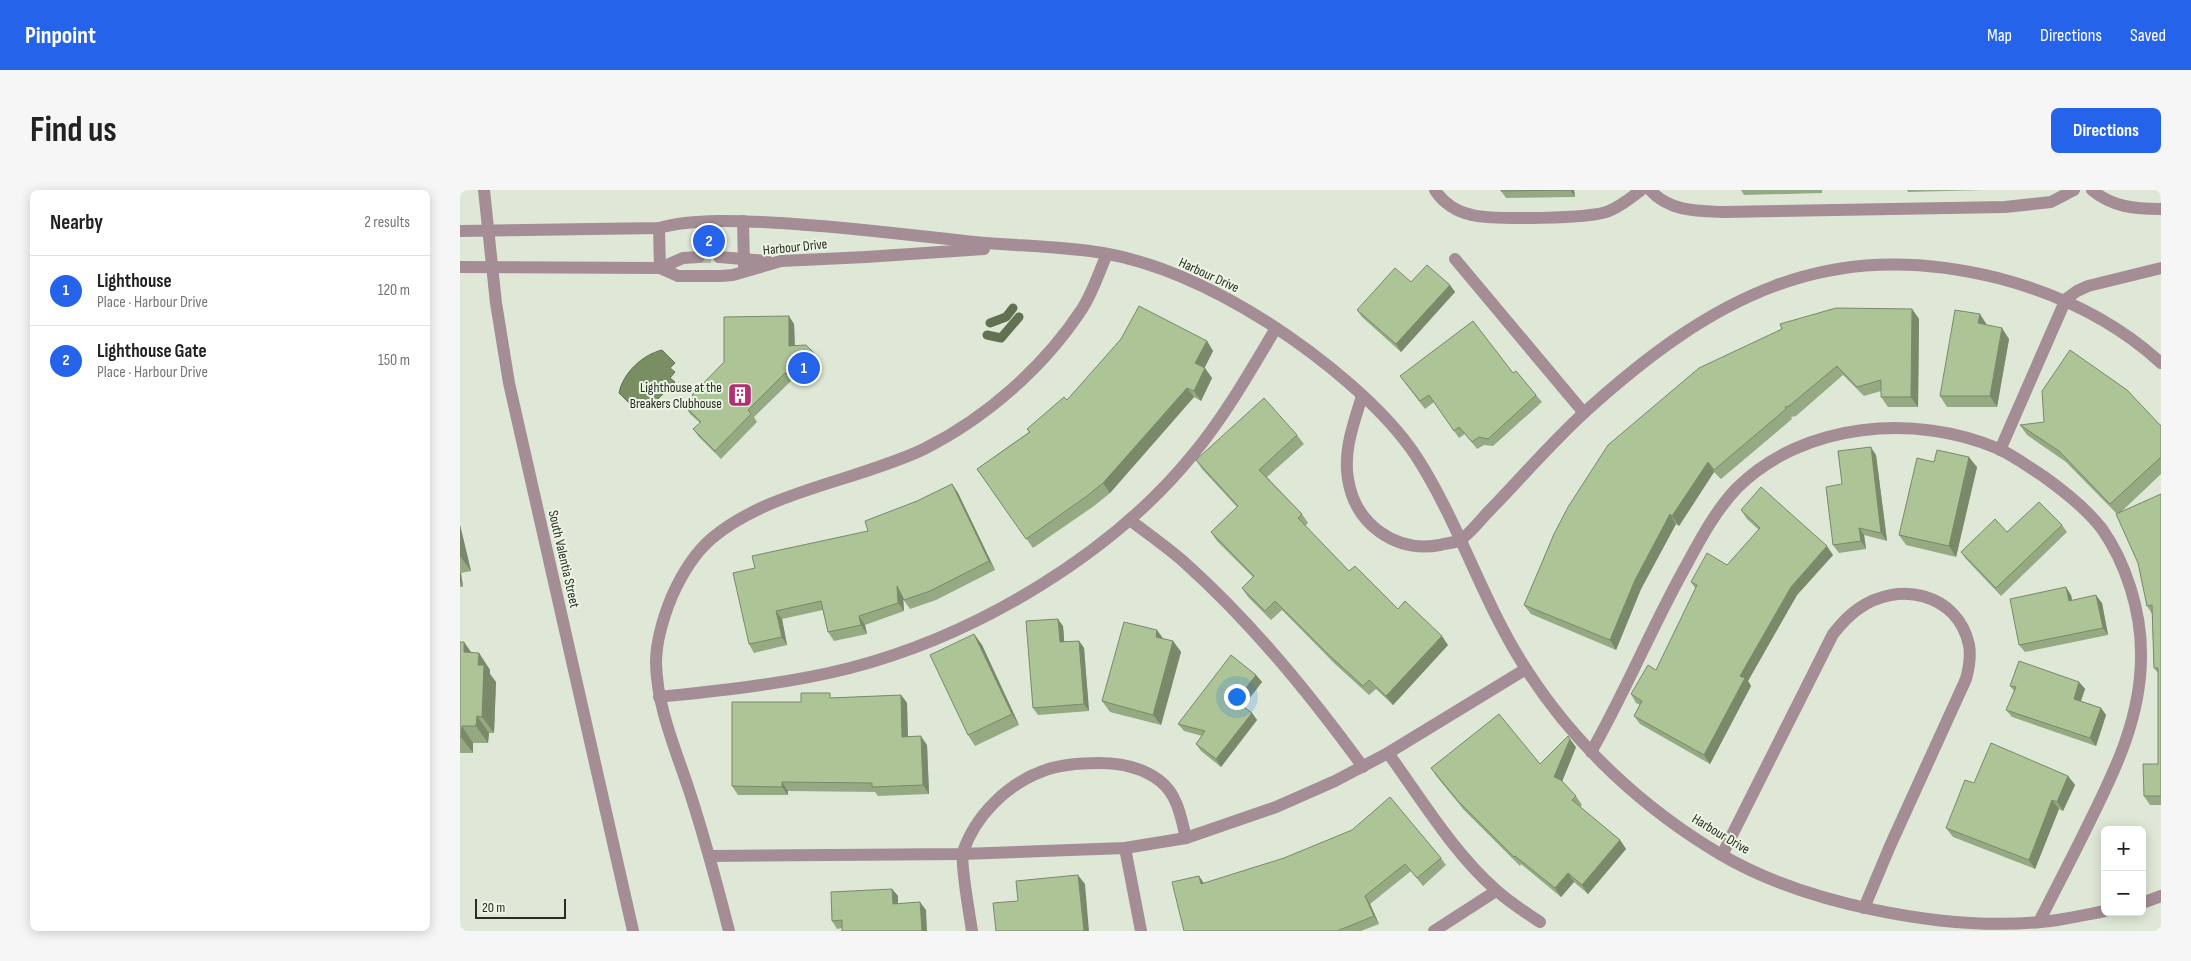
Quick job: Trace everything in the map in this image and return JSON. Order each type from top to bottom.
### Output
[{"type":"street","name":"South Valentia Street","points":[[484,190],[501,336],[514,404],[633,931]]},
{"type":"street","points":[[1435,190],[1439,196],[1455,209],[1473,216],[1489,217],[1575,217],[1600,214],[1618,206],[1642,190]]},
{"type":"street","points":[[1650,190],[1664,203],[1680,208],[1722,212],[2005,207],[2051,202],[2074,190]]},
{"type":"street","points":[[2092,190],[2109,202],[2135,208],[2161,208]]},
{"type":"street","name":"Harbour Drive","points":[[460,232],[659,228],[676,224],[743,221],[824,225],[1107,254],[1175,275],[1205,287],[1276,328],[1326,365],[1362,396],[1415,454],[1460,540],[1485,594],[1526,669],[1563,720],[1591,752],[1657,810],[1722,855],[1803,890],[1864,908],[1952,920],[2039,922],[2101,912]]},
{"type":"street","points":[[720,257],[744,265],[743,221]]},
{"type":"street","points":[[659,228],[660,268],[683,258],[699,257]]},
{"type":"street","name":"Harbour Drive","points":[[460,267],[660,268],[673,274],[690,277],[733,275],[744,265],[773,262],[1016,246]]},
{"type":"street","points":[[729,931],[710,856],[659,697],[657,648],[662,622],[684,574],[710,540],[739,519],[756,511],[894,462],[924,448],[974,418],[1026,375],[1061,337],[1085,304],[1107,254]]},
{"type":"street","points":[[1455,259],[1584,413]]},
{"type":"street","points":[[1362,396],[1349,442],[1347,460],[1348,479],[1351,490],[1363,514],[1383,535],[1401,544],[1427,546],[1460,540],[1584,413],[1651,356],[1709,316],[1775,286],[1818,273],[1882,264],[1933,266],[2014,282],[2066,300],[2114,326],[2161,362]]},
{"type":"street","points":[[2000,450],[2066,300],[2077,291],[2088,286],[2161,268]]},
{"type":"street","points":[[659,697],[734,689],[850,668],[918,646],[979,619],[1033,589],[1090,552],[1130,520],[1195,453],[1234,397],[1276,328]]},
{"type":"street","points":[[1591,752],[1613,714],[1665,603],[1694,550],[1718,512],[1738,488],[1760,469],[1786,452],[1815,441],[1845,433],[1874,430],[1937,431],[1967,438],[2000,450],[2056,485],[2079,504],[2100,527],[2116,552],[2126,577],[2135,610],[2141,652],[2136,705],[2129,735],[2118,762],[2039,922]]},
{"type":"street","points":[[1130,520],[1183,561],[1223,599],[1294,676],[1363,766]]},
{"type":"street","points":[[1722,855],[1833,634],[1844,620],[1873,600],[1888,596],[1917,594],[1946,606],[1958,618],[1969,646],[1970,663],[1966,679],[1864,908]]},
{"type":"street","points":[[710,856],[962,854],[1125,848],[1186,838],[1276,807],[1388,754],[1526,669]]},
{"type":"street","points":[[1388,754],[1447,834],[1496,891],[1540,922]]},
{"type":"street","points":[[972,931],[962,854],[976,823],[998,800],[1014,787],[1043,771],[1075,763],[1111,763],[1139,768],[1161,782],[1177,802],[1186,838]]},
{"type":"street","points":[[1125,848],[1140,931]]},
{"type":"street","points":[[1434,931],[1496,891]]},
{"type":"street","points":[[2146,902],[2161,896]]},
{"type":"shaded area","points":[[662,350],[675,363],[670,368],[675,372],[670,378],[675,382],[651,406],[646,402],[642,406],[637,401],[632,406],[619,393],[621,386],[634,366],[647,356]]},
{"type":"building","points":[[1501,190],[1570,190],[1501,191]]},
{"type":"building","points":[[1427,265],[1450,285],[1396,344],[1357,310],[1395,268],[1411,282]]},
{"type":"building","points":[[1139,306],[1207,341],[1195,363],[1205,368],[1194,391],[1187,388],[1103,483],[1026,539],[977,469],[1030,432],[1027,429],[1064,397],[1067,400],[1121,339]]},
{"type":"building","points":[[1836,308],[1912,309],[1911,397],[1881,397],[1881,380],[1857,387],[1837,366],[1789,406],[1785,407],[1786,409],[1714,470],[1708,462],[1672,516],[1670,514],[1635,580],[1610,640],[1524,605],[1554,534],[1568,507],[1608,445],[1699,368],[1782,329],[1780,324]]},
{"type":"building","points":[[1955,310],[1980,314],[1978,323],[2002,328],[1990,396],[1940,396]]},
{"type":"building","name":"Lighthouse at the Breakers Clubhouse","points":[[789,316],[789,346],[806,345],[814,353],[814,365],[806,373],[785,373],[748,410],[751,414],[715,451],[693,429],[701,422],[685,406],[694,397],[692,395],[724,362],[724,317]]},
{"type":"building","points":[[1473,321],[1513,373],[1516,371],[1536,395],[1488,439],[1479,437],[1472,442],[1459,427],[1454,431],[1429,395],[1420,401],[1400,376]]},
{"type":"building","points":[[2070,350],[2127,390],[2161,426],[2161,457],[2110,504],[2059,451],[2020,425],[2044,422],[2042,391]]},
{"type":"building","points":[[1264,398],[1297,435],[1259,470],[1302,514],[1298,518],[1349,571],[1355,566],[1398,609],[1405,601],[1442,636],[1386,696],[1369,680],[1363,686],[1275,601],[1265,611],[1242,588],[1254,576],[1211,532],[1238,506],[1196,460]]},
{"type":"building","points":[[1871,447],[1881,533],[1859,528],[1861,541],[1833,545],[1826,487],[1842,484],[1838,451]]},
{"type":"building","points":[[1937,450],[1969,457],[1949,546],[1899,535],[1917,458],[1934,462]]},
{"type":"building","points":[[952,484],[989,561],[930,591],[904,600],[897,586],[898,603],[859,616],[861,625],[828,632],[821,601],[776,611],[782,637],[749,644],[733,573],[755,568],[752,556],[868,531],[865,521],[917,501]]},
{"type":"building","points":[[1761,487],[1827,546],[1791,587],[1740,676],[1745,678],[1704,755],[1634,716],[1642,701],[1631,694],[1648,665],[1656,670],[1697,585],[1691,582],[1707,553],[1727,565],[1760,528],[1741,510]]},
{"type":"building","points":[[2161,494],[2161,796],[2144,796],[2143,764],[2158,764],[2158,668],[2154,668],[2152,605],[2147,606],[2138,563],[2116,514]]},
{"type":"building","points":[[2039,502],[2062,525],[1996,588],[1961,552],[1995,519],[2007,532]]},
{"type":"building","points":[[2066,587],[2069,601],[2096,595],[2103,628],[2019,645],[2010,599]]},
{"type":"building","points":[[1058,619],[1060,642],[1079,641],[1084,704],[1033,708],[1026,621]]},
{"type":"building","points":[[1124,622],[1157,630],[1156,637],[1173,641],[1153,715],[1102,701]]},
{"type":"building","points":[[974,634],[1012,714],[968,735],[930,655]]},
{"type":"building","points":[[460,642],[464,642],[464,652],[479,653],[478,665],[484,665],[482,717],[477,716],[476,726],[462,726],[461,737],[460,737]]},
{"type":"building","points":[[1231,655],[1256,675],[1236,701],[1252,713],[1216,759],[1196,744],[1205,731],[1178,724]]},
{"type":"building","points":[[2019,661],[2079,682],[2074,699],[2101,708],[2090,738],[2006,710],[2016,687],[2010,686]]},
{"type":"building","points":[[801,693],[830,693],[830,698],[901,695],[902,737],[921,736],[923,785],[872,787],[872,783],[782,782],[782,787],[732,786],[732,702],[801,702]]},
{"type":"building","points":[[1499,714],[1540,764],[1568,736],[1570,739],[1554,777],[1561,780],[1576,796],[1572,800],[1620,840],[1582,885],[1568,873],[1555,888],[1514,857],[1458,801],[1431,768]]},
{"type":"building","points":[[1991,743],[2068,776],[2057,802],[2052,800],[2029,860],[1946,828],[1965,780],[1974,783]]},
{"type":"building","points":[[1390,797],[1441,858],[1417,878],[1405,864],[1365,896],[1374,916],[1337,931],[1184,931],[1172,882],[1199,876],[1201,884],[1284,858],[1352,830]]},
{"type":"building","points":[[1078,875],[1084,931],[996,931],[993,903],[1018,901],[1016,881]]},
{"type":"building","points":[[892,889],[893,904],[920,902],[922,931],[842,931],[842,920],[832,921],[831,892]]},
{"type":"waterway","points":[[990,323],[1006,317],[1013,308]]},
{"type":"waterway","points":[[987,335],[1001,338],[1019,317]]},
{"type":"tunnel","points":[[699,257],[719,257]]},
{"type":"place","name":"Lighthouse Gate","points":[[709,241]]},
{"type":"place","name":"Lighthouse","points":[[804,368]]},
{"type":"place","name":"Lighthouse at the Breakers Clubhouse","points":[[740,395]]}]
